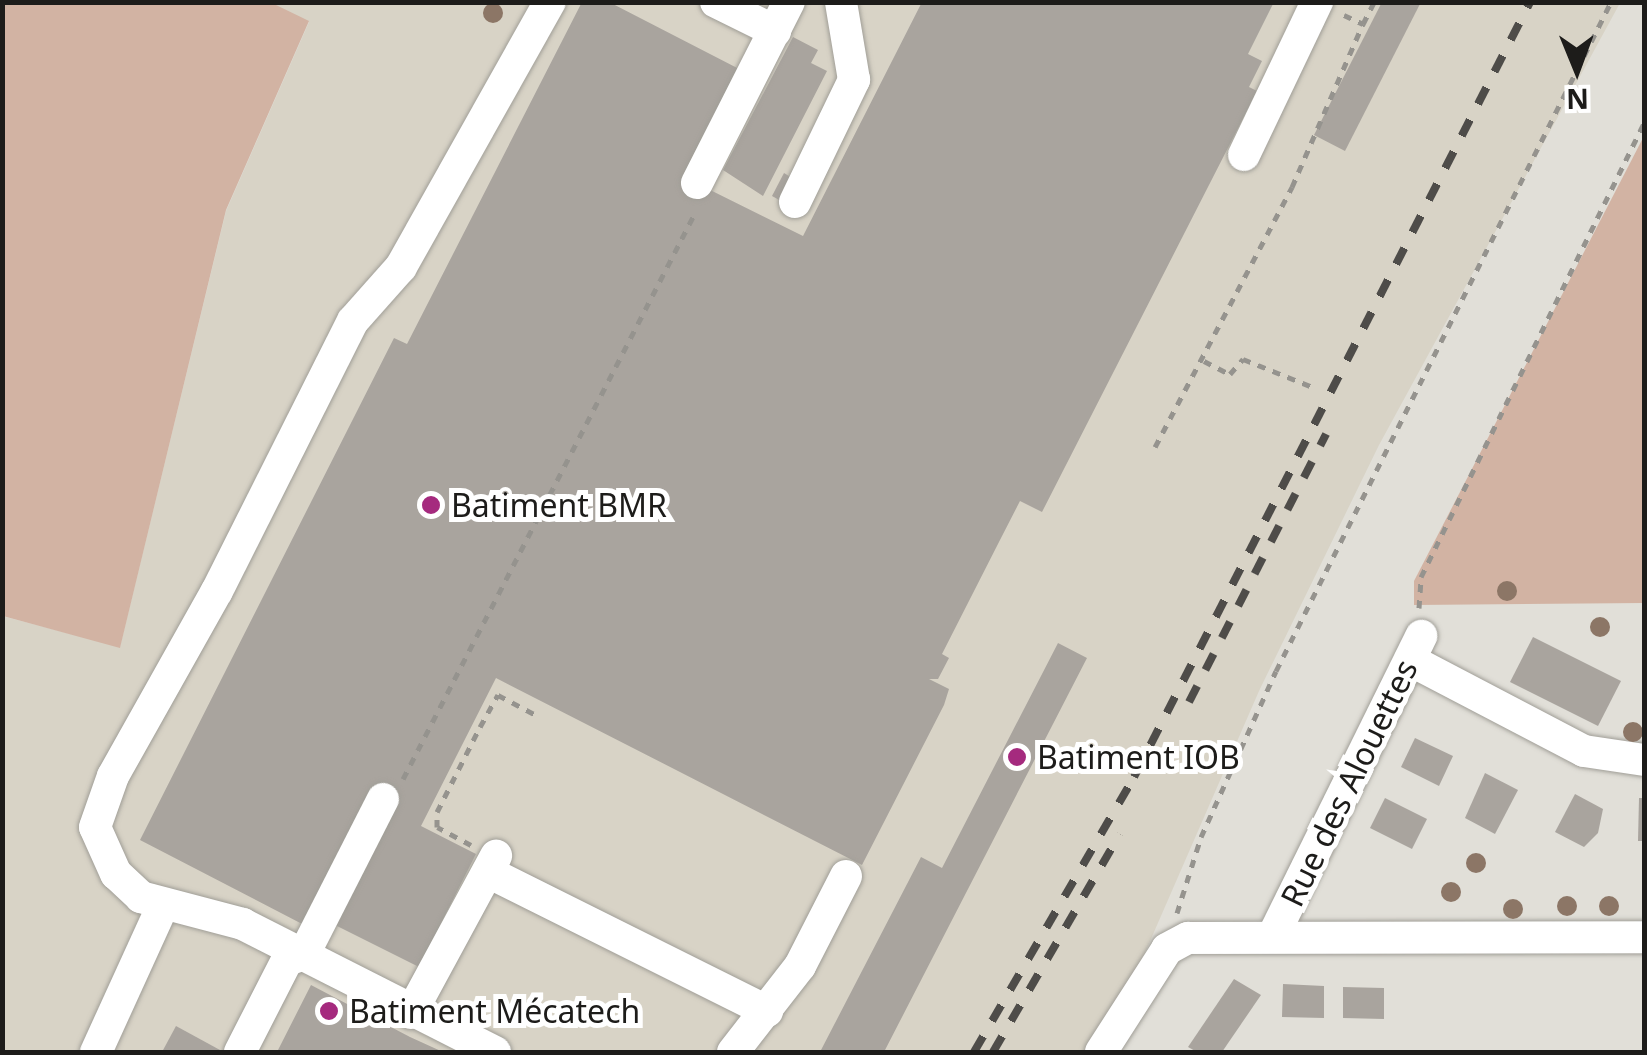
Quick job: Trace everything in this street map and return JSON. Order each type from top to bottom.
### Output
[{"type":"street","points":[[495,1052],[411,1013],[243,924],[140,897],[116,874],[95,827],[113,776],[233,560],[353,321],[401,268],[550,2]]},
{"type":"street","points":[[698,195],[782,17],[716,2]]},
{"type":"street","points":[[795,202],[854,80],[841,2]]},
{"type":"street","points":[[1244,156],[1328,8]]},
{"type":"street","points":[[1416,648],[1584,751],[1644,760]]},
{"type":"street","name":"Rue des Alouettes","points":[[1176,941],[1274,936],[1416,648]]},
{"type":"street","points":[[240,1052],[287,960],[304,954],[390,794]]},
{"type":"street","points":[[411,1013],[492,864],[767,1011]]},
{"type":"street","points":[[734,1052],[800,966],[846,876]]},
{"type":"street","points":[[96,1052],[163,905]]},
{"type":"street","points":[[1274,936],[1644,936]]},
{"type":"street","points":[[1111,1049],[1176,941]]},
{"type":"path","points":[[1155,447],[1204,362],[1292,187],[1374,2]]},
{"type":"path","points":[[1176,941],[1178,906],[1201,838],[1276,671],[1611,2]]},
{"type":"path","points":[[1328,8],[1363,24]]},
{"type":"path","points":[[1416,648],[1421,577],[1644,123]]},
{"type":"path","points":[[390,794],[698,195]]},
{"type":"path","points":[[1204,362],[1230,374],[1242,359],[1315,388]]},
{"type":"shaded area","points":[[2,3],[272,3],[309,21],[226,210],[120,648],[3,616]]},
{"type":"shaded area","points":[[272,3],[1620,3],[1379,445],[1259,691],[1144,955],[1084,1052],[3,1052],[2,616],[120,647],[226,211],[309,22]]},
{"type":"shaded area","points":[[1644,136],[1644,603],[1414,605],[1414,581]]},
{"type":"building","points":[[582,2],[609,2],[743,71],[688,179],[803,236],[922,2],[1274,2],[1248,54],[1262,61],[1249,87],[1257,91],[1042,512],[1020,501],[942,654],[949,658],[938,679],[929,679],[949,689],[944,705],[862,865],[496,678],[421,826],[476,854],[419,967],[333,924],[306,926],[140,840],[394,338],[407,344]]},
{"type":"building","points":[[1382,2],[1421,2],[1345,151],[1314,135]]},
{"type":"building","points":[[793,37],[818,50],[811,63],[827,71],[763,196],[723,170]]},
{"type":"building","points":[[784,173],[792,178],[781,201],[772,196]]},
{"type":"building","points":[[1533,637],[1621,681],[1598,726],[1510,682]]},
{"type":"building","name":"Batiment IOB","points":[[1058,643],[1087,658],[884,1052],[820,1052],[921,857],[942,868]]},
{"type":"building","points":[[1415,738],[1453,756],[1439,786],[1401,767]]},
{"type":"building","points":[[1485,773],[1518,790],[1495,834],[1465,818]]},
{"type":"building","points":[[1575,794],[1603,809],[1598,833],[1584,847],[1555,832]]},
{"type":"building","points":[[1385,798],[1427,819],[1412,849],[1370,828]]},
{"type":"building","points":[[1639,798],[1644,798],[1644,841],[1638,841]]},
{"type":"building","points":[[1234,979],[1261,995],[1222,1052],[1197,1052],[1188,1047]]},
{"type":"building","points":[[1283,984],[1324,986],[1324,1018],[1282,1017]]},
{"type":"building","name":"Batiment Mécatech","points":[[311,985],[410,1037],[443,1052],[277,1052]]},
{"type":"building","points":[[1343,987],[1384,988],[1384,1019],[1343,1018]]},
{"type":"building","points":[[176,1026],[220,1050],[219,1052],[162,1052]]},
{"type":"railway","points":[[974,1052],[1134,777],[1530,2]]},
{"type":"railway","points":[[1189,702],[1326,434]]},
{"type":"railway","points":[[993,1052],[1120,834]]},
{"type":"place","name":"Batiment BMR","points":[[431,505]]},
{"type":"place","name":"Batiment IOB","points":[[1017,757]]},
{"type":"place","name":"Batiment Mécatech","points":[[329,1011]]}]
